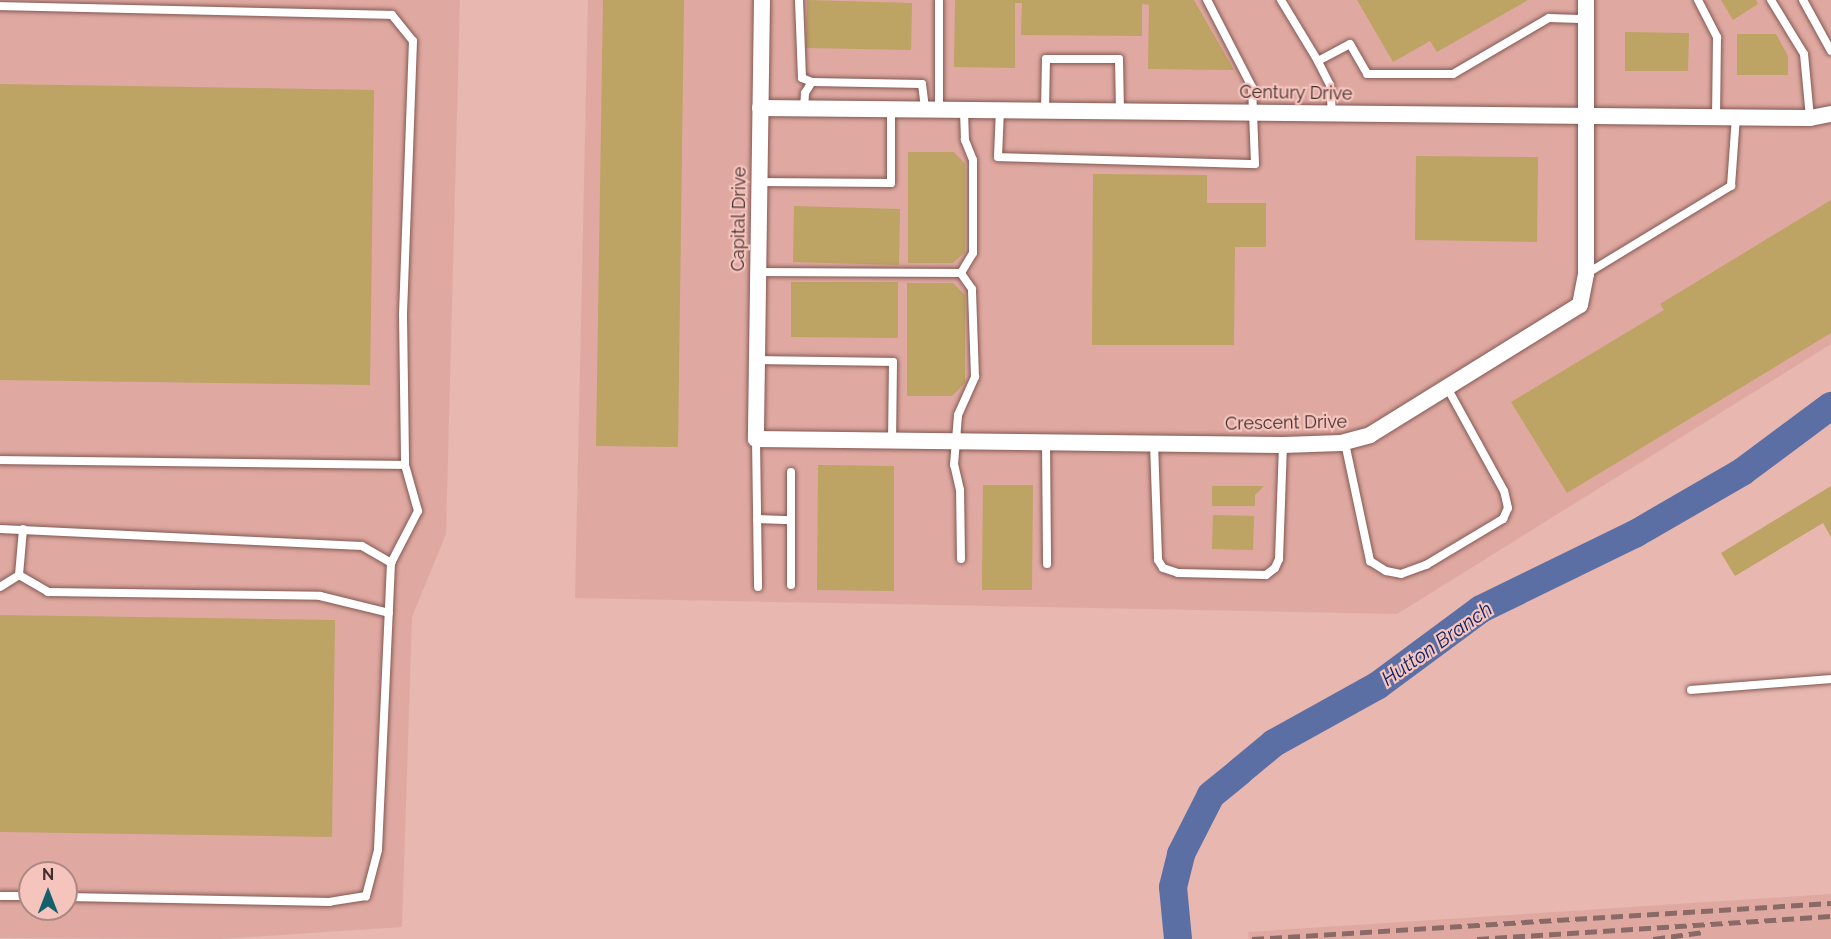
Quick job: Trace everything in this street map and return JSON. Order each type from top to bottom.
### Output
[{"type":"street","name":"Capital Drive","points":[[756,439],[762,0]]},
{"type":"street","name":"Crescent Drive","points":[[756,439],[1283,445],[1345,442],[1370,435],[1448,389],[1580,305],[1586,274],[1588,116],[1586,0]]},
{"type":"street","name":"Century Drive","points":[[760,108],[1810,118],[1831,114]]},
{"type":"lane","points":[[799,0],[799,60],[802,78],[812,82],[922,84],[932,108]]},
{"type":"lane","points":[[932,108],[939,0]]},
{"type":"lane","points":[[1000,109],[998,157],[1255,164],[1252,87],[1207,0]]},
{"type":"lane","points":[[1281,0],[1330,85],[1332,113]]},
{"type":"lane","points":[[1698,0],[1717,36],[1716,117]]},
{"type":"lane","points":[[1772,0],[1804,54],[1810,118]]},
{"type":"lane","points":[[1803,0],[1831,51]]},
{"type":"lane","points":[[0,6],[392,15],[413,41],[403,315],[405,465],[418,511],[391,563],[378,850],[366,896],[330,902],[78,897]]},
{"type":"lane","points":[[1318,61],[1350,44],[1366,74],[1453,74],[1549,18],[1587,19]]},
{"type":"lane","points":[[1045,110],[1046,59],[1119,59],[1120,110]]},
{"type":"lane","points":[[804,108],[805,93],[812,82]]},
{"type":"lane","points":[[759,182],[891,183],[891,108]]},
{"type":"lane","points":[[961,273],[973,253],[973,160],[964,140],[964,109]]},
{"type":"lane","points":[[1586,274],[1731,186],[1736,117]]},
{"type":"lane","points":[[758,272],[961,273]]},
{"type":"lane","points":[[961,273],[972,289],[975,377],[958,415],[954,465],[960,490],[961,559]]},
{"type":"lane","points":[[757,360],[893,362],[892,440]]},
{"type":"lane","points":[[1345,442],[1370,561],[1386,571],[1401,574],[1426,565],[1503,519],[1508,508],[1504,490],[1448,389]]},
{"type":"lane","points":[[756,439],[758,587]]},
{"type":"lane","points":[[1046,442],[1047,564]]},
{"type":"lane","points":[[1154,443],[1158,560],[1163,568],[1178,573],[1266,575],[1275,568],[1279,559],[1283,445]]},
{"type":"lane","points":[[0,460],[405,465]]},
{"type":"lane","points":[[790,585],[791,472]]},
{"type":"lane","points":[[757,519],[791,520]]},
{"type":"lane","points":[[0,530],[23,529],[362,546],[391,563]]},
{"type":"lane","points":[[19,575],[23,529]]},
{"type":"lane","points":[[19,575],[48,592],[320,596],[389,613]]},
{"type":"lane","points":[[0,587],[19,575]]},
{"type":"lane","points":[[1691,690],[1831,679]]},
{"type":"lane","points":[[0,896],[18,896]]},
{"type":"shaded area","points":[[0,0],[460,0],[446,534],[412,617],[402,927],[219,939],[0,938]]},
{"type":"shaded area","points":[[588,0],[1831,0],[1831,344],[1397,614],[575,598]]},
{"type":"shaded area","points":[[1831,894],[1831,939],[1249,939],[1248,932]]},
{"type":"building","points":[[603,0],[684,0],[678,447],[596,446]]},
{"type":"building","points":[[807,0],[912,3],[911,50],[806,48]]},
{"type":"building","points":[[955,0],[1194,0],[1234,70],[1148,69],[1149,5],[1142,4],[1142,36],[1021,35],[1022,3],[1015,3],[1015,68],[954,67]]},
{"type":"building","points":[[1357,0],[1528,0],[1437,52],[1430,41],[1393,62]]},
{"type":"building","points":[[1721,0],[1756,0],[1758,4],[1733,20]]},
{"type":"building","points":[[1625,32],[1689,33],[1688,71],[1625,71]]},
{"type":"building","points":[[1737,34],[1776,34],[1788,56],[1788,75],[1737,75]]},
{"type":"building","points":[[0,84],[374,90],[370,385],[0,380]]},
{"type":"building","points":[[908,152],[954,152],[965,164],[965,252],[953,263],[908,263]]},
{"type":"building","points":[[1416,156],[1538,157],[1537,242],[1415,240]]},
{"type":"building","points":[[1093,174],[1207,175],[1207,203],[1266,203],[1266,247],[1235,247],[1234,345],[1092,345]]},
{"type":"building","points":[[1831,200],[1831,333],[1567,493],[1511,402],[1664,310],[1660,304]]},
{"type":"building","points":[[794,206],[900,209],[899,265],[793,262]]},
{"type":"building","points":[[791,282],[898,282],[898,338],[791,337]]},
{"type":"building","points":[[907,283],[953,283],[965,295],[965,383],[952,396],[907,396]]},
{"type":"building","points":[[818,465],[894,466],[894,591],[817,590]]},
{"type":"building","points":[[983,485],[1033,485],[1032,590],[982,590]]},
{"type":"building","points":[[1212,486],[1264,486],[1255,495],[1255,506],[1212,506]]},
{"type":"building","points":[[1831,486],[1831,537],[1823,523],[1735,576],[1721,553]]},
{"type":"building","points":[[1213,515],[1254,516],[1253,550],[1212,549]]},
{"type":"building","points":[[0,615],[335,620],[332,837],[0,832]]},
{"type":"waterway","name":"Hutton Branch","points":[[1178,939],[1173,887],[1181,854],[1211,795],[1274,743],[1377,686],[1481,609],[1635,534],[1742,472],[1831,406]]},
{"type":"railway","points":[[1252,939],[1831,903]]},
{"type":"railway","points":[[1477,939],[1831,916]]},
{"type":"railway","points":[[1653,939],[1704,932]]}]
